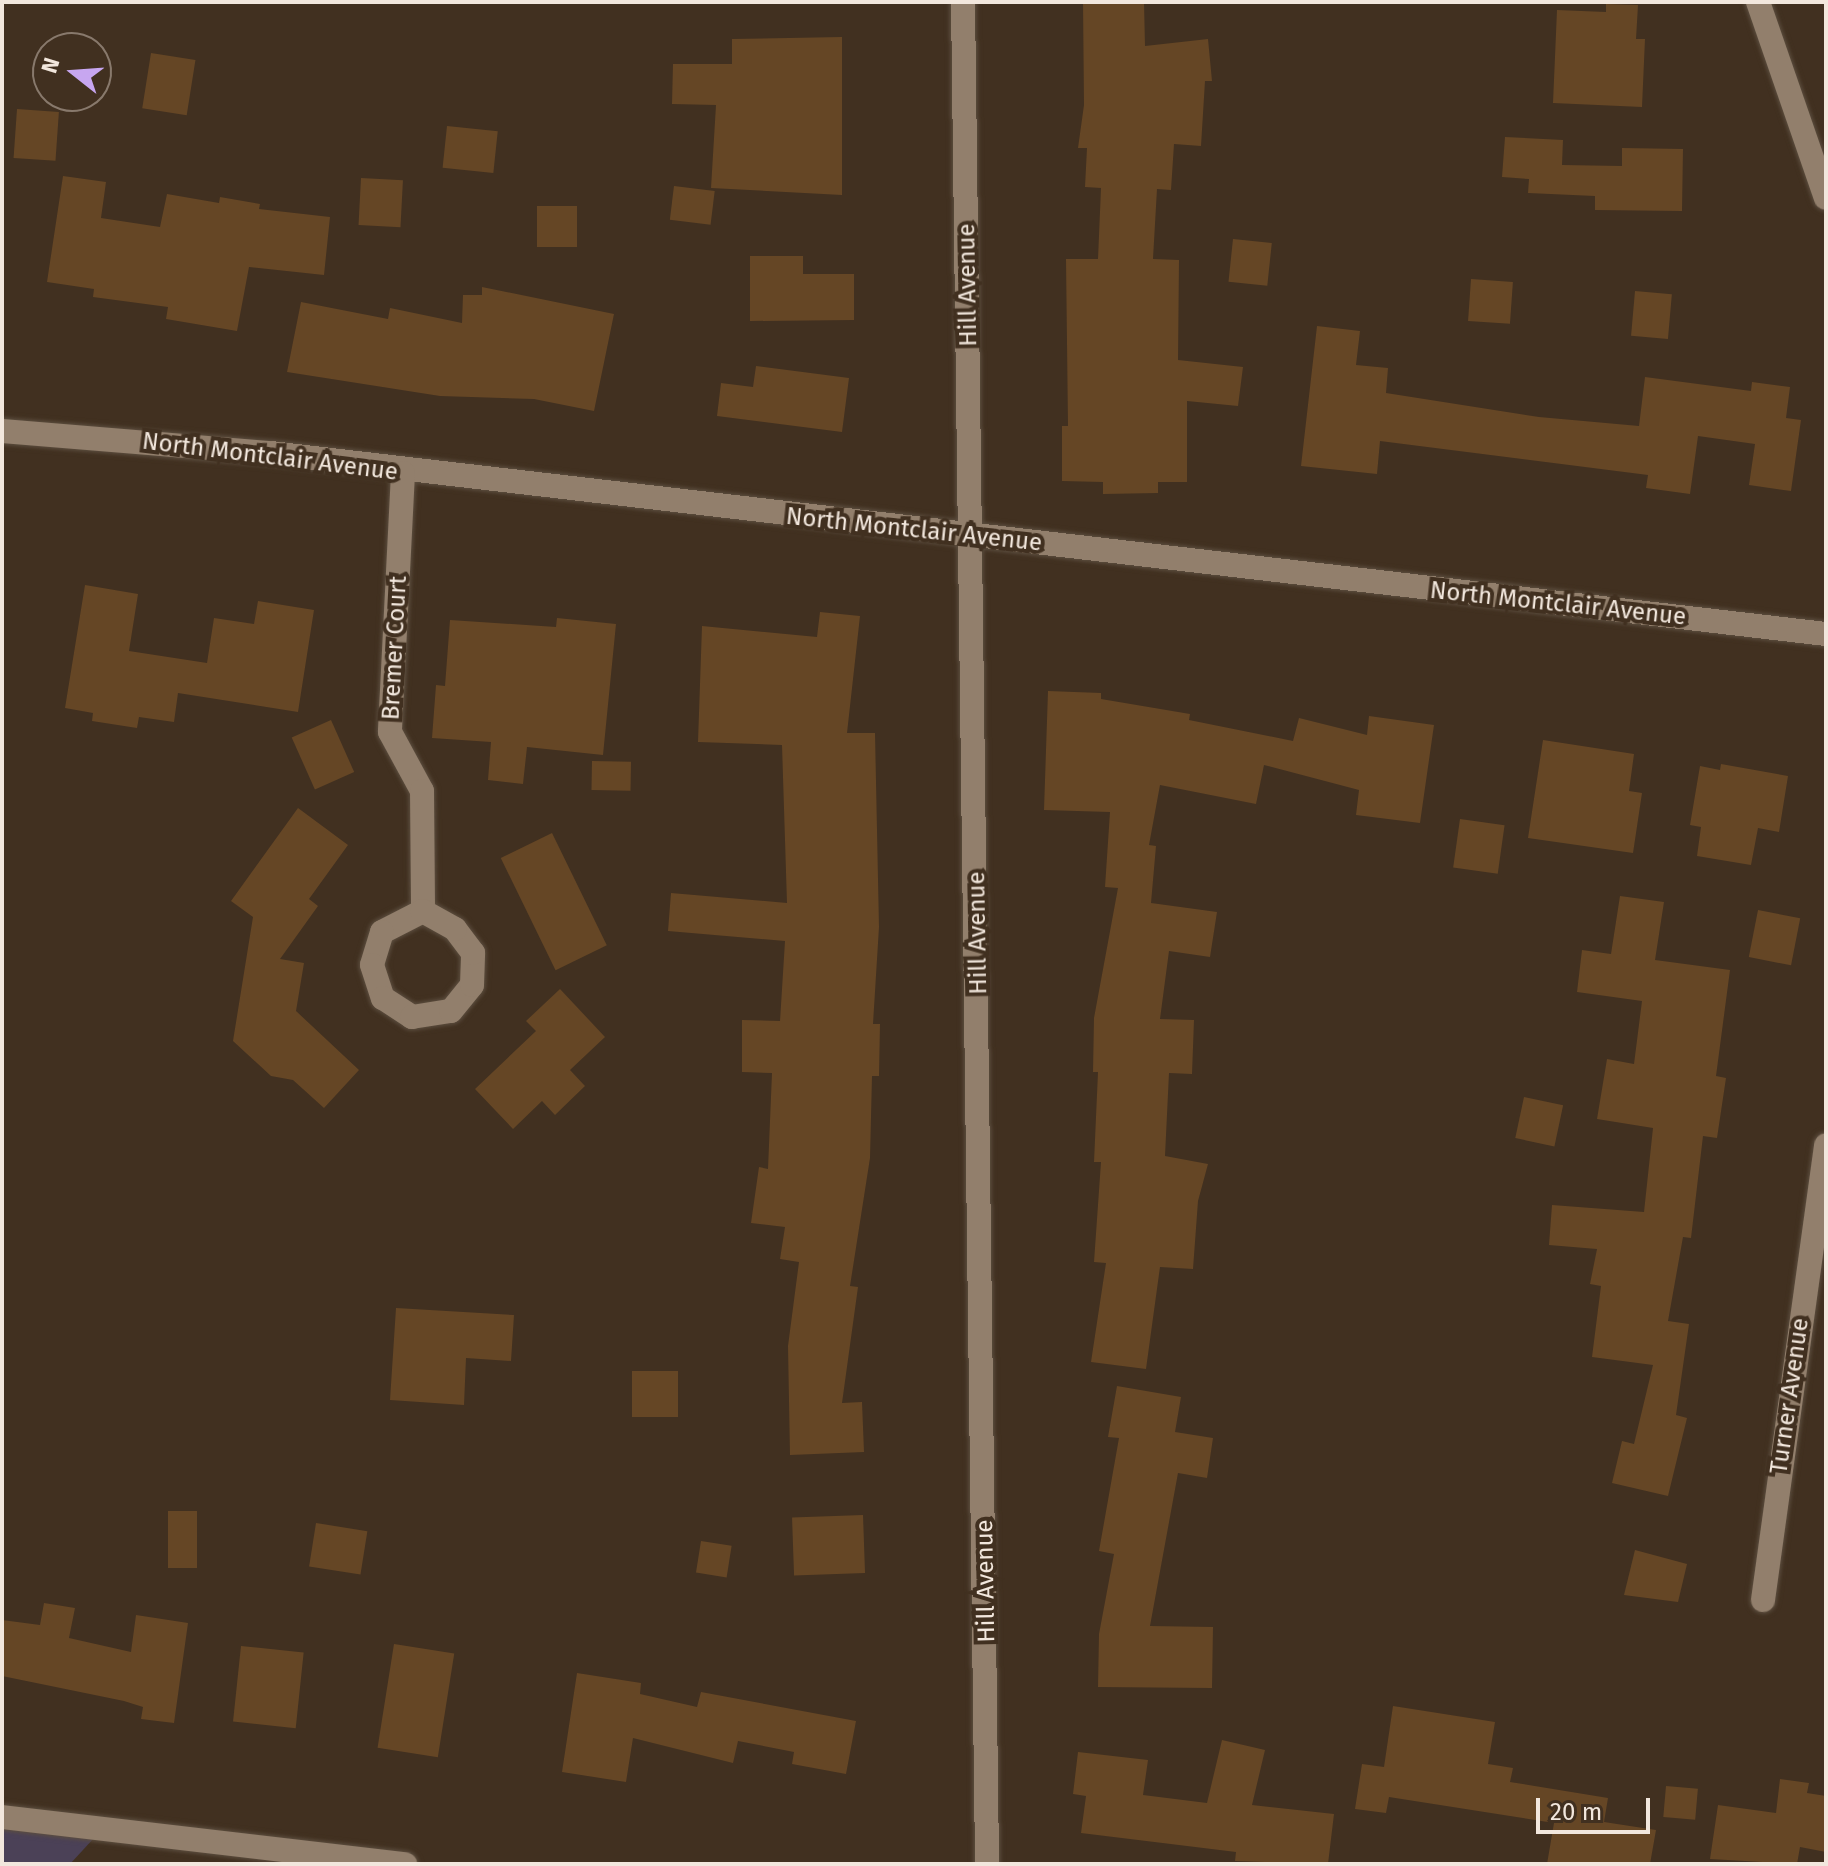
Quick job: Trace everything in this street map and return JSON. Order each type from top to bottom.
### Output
[{"type":"street","name":"Hill Avenue","points":[[963,2],[987,1864]]},
{"type":"street","points":[[1758,2],[1826,198]]},
{"type":"street","name":"North Montclair Avenue","points":[[2,431],[271,453],[403,473],[1826,634]]},
{"type":"street","name":"Bremer Court","points":[[403,473],[390,732],[422,791],[423,911]]},
{"type":"street","points":[[423,911],[455,929],[473,953],[472,985],[451,1011],[412,1017],[383,998],[372,965],[382,932],[423,911]]},
{"type":"street","name":"Turner Avenue","points":[[1763,1600],[1826,1145]]},
{"type":"street","points":[[2,1817],[405,1864]]},
{"type":"shaded area","points":[[2,1826],[95,1837],[70,1864],[2,1864]]},
{"type":"building","points":[[1083,2],[1144,2],[1145,46],[1208,39],[1212,81],[1205,81],[1201,146],[1174,144],[1171,190],[1157,189],[1153,259],[1179,260],[1178,360],[1243,367],[1238,406],[1187,401],[1187,482],[1158,482],[1158,493],[1103,494],[1103,482],[1062,481],[1062,426],[1068,426],[1066,259],[1098,259],[1101,188],[1085,187],[1087,148],[1078,148],[1084,105]]},
{"type":"building","points":[[1606,4],[1638,5],[1636,39],[1645,39],[1642,107],[1553,103],[1557,10],[1606,12]]},
{"type":"building","points":[[842,37],[842,195],[711,188],[716,105],[672,104],[673,64],[732,64],[732,39]]},
{"type":"building","points":[[151,53],[195,60],[187,115],[142,108]]},
{"type":"building","points":[[17,109],[59,112],[55,161],[14,158]]},
{"type":"building","points":[[447,126],[498,131],[493,173],[443,168]]},
{"type":"building","points":[[1505,137],[1563,140],[1562,165],[1622,166],[1622,148],[1683,149],[1682,211],[1595,210],[1595,196],[1528,193],[1529,179],[1502,177]]},
{"type":"building","points":[[63,176],[106,182],[101,218],[160,227],[167,194],[219,203],[220,197],[260,204],[259,209],[330,217],[324,275],[249,267],[237,331],[166,319],[168,307],[93,297],[94,289],[47,282]]},
{"type":"building","points":[[361,178],[403,180],[400,227],[359,225]]},
{"type":"building","points":[[674,186],[715,191],[711,225],[670,220]]},
{"type":"building","points":[[537,206],[577,206],[577,247],[537,247]]},
{"type":"building","points":[[1233,239],[1272,243],[1267,286],[1229,282]]},
{"type":"building","points":[[750,256],[803,256],[803,274],[854,274],[854,320],[750,321]]},
{"type":"building","points":[[1471,279],[1513,282],[1510,324],[1468,321]]},
{"type":"building","points":[[482,287],[614,314],[594,411],[534,399],[440,396],[287,372],[301,302],[388,319],[390,308],[462,323],[463,295],[482,295]]},
{"type":"building","points":[[1635,291],[1672,294],[1668,339],[1631,336]]},
{"type":"building","points":[[1317,326],[1360,331],[1356,365],[1388,368],[1386,393],[1539,417],[1639,426],[1645,377],[1751,391],[1752,382],[1790,387],[1786,418],[1801,420],[1791,491],[1749,485],[1755,444],[1698,436],[1690,494],[1646,488],[1648,475],[1380,441],[1377,474],[1301,466]]},
{"type":"building","points":[[756,366],[849,378],[842,432],[717,416],[721,383],[753,387]]},
{"type":"building","points":[[85,585],[138,594],[129,651],[207,663],[214,618],[254,624],[258,601],[314,610],[298,712],[178,693],[174,722],[139,717],[137,728],[92,721],[93,713],[65,708]]},
{"type":"building","points":[[820,612],[860,616],[847,733],[875,733],[879,927],[873,1024],[880,1024],[879,1076],[872,1076],[870,1158],[850,1286],[858,1287],[842,1403],[862,1402],[864,1452],[790,1455],[788,1346],[799,1262],[780,1259],[785,1227],[751,1223],[759,1167],[768,1169],[772,1073],[742,1072],[742,1020],[780,1021],[785,941],[668,931],[671,893],[787,903],[782,745],[698,742],[702,626],[817,637]]},
{"type":"building","points":[[557,618],[616,624],[603,755],[527,747],[523,784],[488,780],[491,742],[432,738],[436,685],[445,686],[450,620],[556,627]]},
{"type":"building","points":[[1048,691],[1101,693],[1101,699],[1190,714],[1189,720],[1293,741],[1299,718],[1367,735],[1369,716],[1434,725],[1420,823],[1356,815],[1359,790],[1264,765],[1256,804],[1160,785],[1149,845],[1156,846],[1151,903],[1217,912],[1210,957],[1169,951],[1160,1019],[1194,1020],[1192,1074],[1169,1073],[1165,1156],[1208,1164],[1198,1201],[1193,1269],[1160,1267],[1146,1369],[1091,1362],[1106,1263],[1094,1262],[1101,1162],[1094,1162],[1098,1072],[1093,1072],[1094,1018],[1118,888],[1105,887],[1110,812],[1044,810]]},
{"type":"building","points":[[331,720],[354,772],[315,790],[292,737]]},
{"type":"building","points":[[1543,740],[1634,754],[1629,791],[1642,793],[1633,853],[1528,838]]},
{"type":"building","points":[[592,761],[631,762],[630,791],[591,790]]},
{"type":"building","points":[[1721,764],[1788,776],[1779,832],[1758,828],[1751,865],[1697,856],[1701,827],[1690,825],[1700,766],[1720,770]]},
{"type":"building","points":[[298,808],[348,845],[309,899],[318,906],[280,959],[304,963],[296,1011],[359,1070],[324,1108],[293,1080],[271,1076],[233,1041],[253,917],[231,901]]},
{"type":"building","points":[[1460,819],[1505,825],[1498,874],[1453,868]]},
{"type":"building","points":[[552,833],[607,945],[556,970],[501,858]]},
{"type":"building","points":[[1620,896],[1664,902],[1655,960],[1730,970],[1716,1076],[1726,1078],[1717,1138],[1703,1136],[1691,1238],[1683,1237],[1668,1321],[1689,1324],[1676,1415],[1687,1418],[1668,1496],[1612,1483],[1622,1441],[1634,1444],[1653,1365],[1592,1357],[1601,1286],[1590,1284],[1597,1249],[1549,1245],[1552,1205],[1644,1212],[1653,1128],[1597,1119],[1607,1059],[1634,1064],[1642,1001],[1577,992],[1582,950],[1611,954]]},
{"type":"building","points":[[1758,910],[1800,918],[1791,965],[1749,957]]},
{"type":"building","points":[[560,989],[605,1037],[570,1070],[585,1086],[555,1115],[542,1101],[513,1129],[475,1089],[536,1031],[526,1021]]},
{"type":"building","points":[[1524,1097],[1563,1105],[1554,1146],[1515,1138]]},
{"type":"building","points":[[396,1308],[514,1315],[511,1361],[466,1358],[464,1405],[390,1400]]},
{"type":"building","points":[[632,1371],[678,1371],[678,1417],[632,1417]]},
{"type":"building","points":[[1117,1386],[1181,1397],[1175,1432],[1213,1438],[1207,1478],[1178,1473],[1150,1626],[1213,1627],[1212,1688],[1098,1687],[1099,1634],[1114,1554],[1099,1551],[1119,1438],[1108,1437]]},
{"type":"building","points":[[168,1511],[197,1511],[197,1568],[168,1568]]},
{"type":"building","points":[[863,1515],[865,1573],[794,1575],[792,1517]]},
{"type":"building","points":[[316,1523],[367,1531],[360,1575],[309,1566]]},
{"type":"building","points":[[701,1541],[732,1546],[727,1577],[696,1573]]},
{"type":"building","points":[[1635,1550],[1687,1564],[1678,1602],[1624,1595]]},
{"type":"building","points":[[44,1603],[75,1608],[69,1638],[131,1652],[136,1615],[188,1623],[174,1723],[141,1719],[143,1707],[124,1701],[2,1676],[2,1620],[40,1625]]},
{"type":"building","points":[[394,1644],[454,1654],[438,1757],[378,1748]]},
{"type":"building","points":[[241,1646],[304,1653],[296,1728],[233,1722]]},
{"type":"building","points":[[577,1673],[641,1683],[640,1694],[697,1707],[701,1692],[856,1721],[846,1774],[792,1764],[794,1752],[738,1741],[733,1763],[633,1738],[626,1782],[562,1772]]},
{"type":"building","points":[[1393,1706],[1495,1722],[1488,1764],[1513,1768],[1510,1782],[1608,1798],[1604,1822],[1656,1830],[1650,1864],[1547,1864],[1554,1823],[1389,1797],[1386,1813],[1355,1809],[1362,1764],[1384,1767]]},
{"type":"building","points":[[1222,1740],[1265,1750],[1252,1805],[1334,1814],[1328,1864],[1235,1861],[1236,1852],[1081,1833],[1086,1796],[1073,1794],[1078,1752],[1148,1760],[1143,1795],[1207,1803]]},
{"type":"building","points":[[1780,1779],[1809,1783],[1807,1793],[1826,1796],[1826,1852],[1800,1847],[1797,1864],[1710,1859],[1718,1805],[1776,1813]]},
{"type":"building","points":[[1666,1786],[1698,1789],[1695,1820],[1663,1817]]}]
